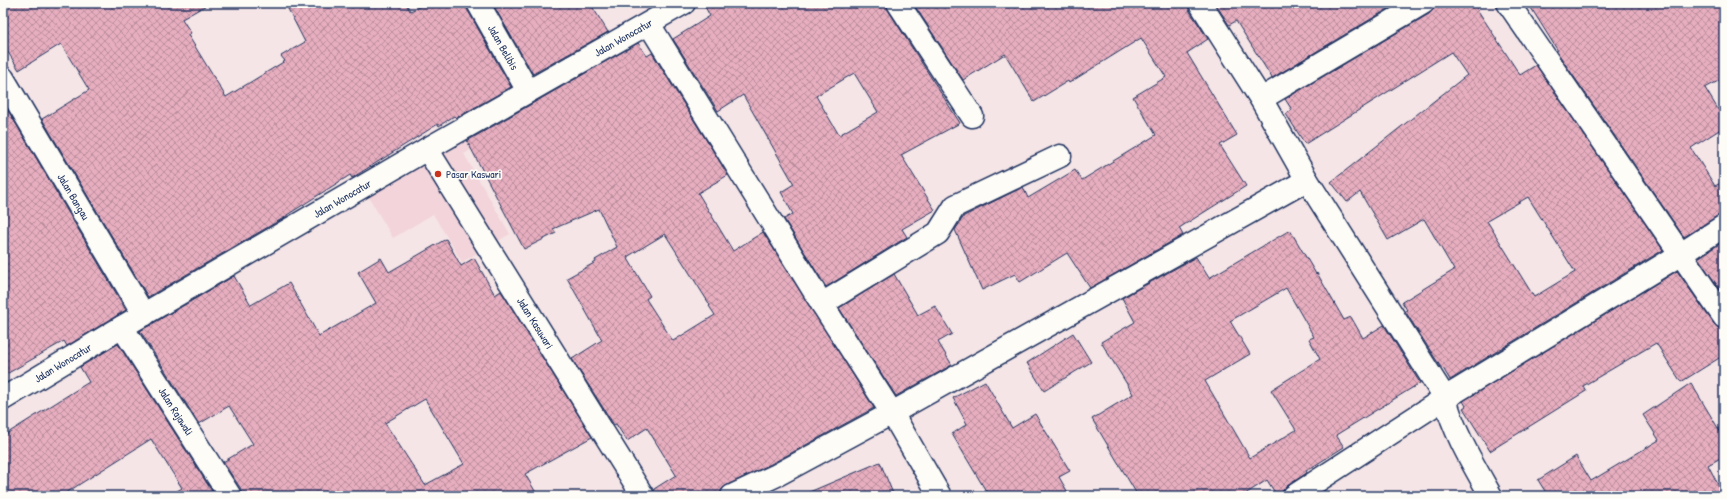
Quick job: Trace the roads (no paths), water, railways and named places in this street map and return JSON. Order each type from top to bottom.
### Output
[{"type":"street","name":"Jalan Belibis","points":[[478,3],[528,91]]},
{"type":"street","name":"Jalan Wonocatur","points":[[3,399],[122,327],[427,149],[684,3]]},
{"type":"street","points":[[898,3],[972,116]]},
{"type":"street","points":[[1200,3],[1261,99],[1307,180],[1445,398],[1450,416],[1463,446],[1491,496]]},
{"type":"street","points":[[1261,99],[1423,3]]},
{"type":"street","points":[[1508,3],[1724,317]]},
{"type":"street","points":[[649,24],[822,304],[892,414],[940,496]]},
{"type":"street","name":"Jalan Bangau","points":[[3,78],[144,315]]},
{"type":"street","name":"Jalan Kasuwari","points":[[427,149],[643,496]]},
{"type":"street","points":[[822,304],[938,233],[956,206],[1060,156]]},
{"type":"street","points":[[732,496],[777,475],[892,414],[1307,180]]},
{"type":"street","points":[[1294,496],[1445,398],[1681,254],[1724,226]]},
{"type":"street","name":"Jalan Rajawali","points":[[122,327],[230,496]]},
{"type":"place","name":"Pasar Kaswari","points":[[438,174]]}]
